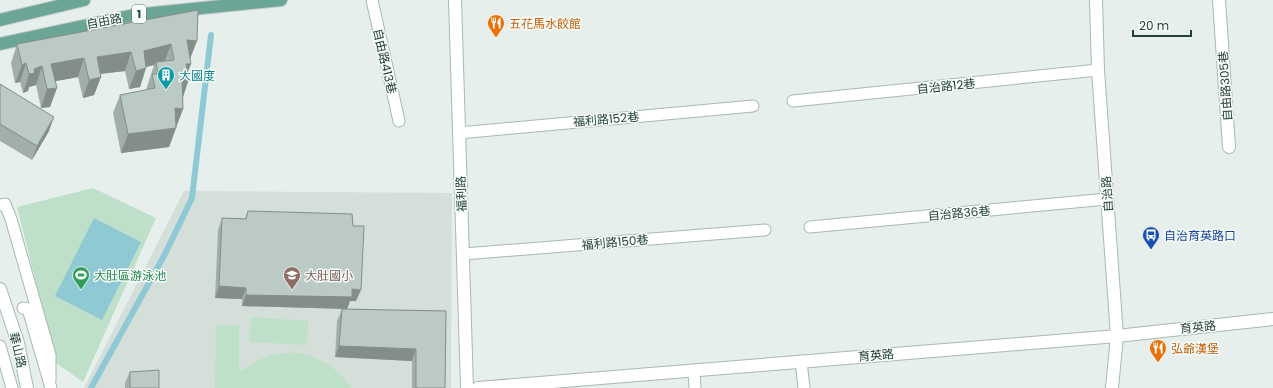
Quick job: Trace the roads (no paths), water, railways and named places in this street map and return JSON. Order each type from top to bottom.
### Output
[{"type":"main road","name":"自由路","points":[[0,20],[84,0]]},
{"type":"main road","name":"自由路","points":[[0,44],[134,15],[281,0]]},
{"type":"street","name":"福利路","points":[[455,0],[467,388]]},
{"type":"street","name":"自治路","points":[[1096,0],[1098,70],[1117,336],[1112,388]]},
{"type":"street","name":"自由路305巷","points":[[1220,0],[1229,147]]},
{"type":"street","name":"華山路","points":[[0,289],[18,343],[27,388]]},
{"type":"street","name":"育英路","points":[[478,388],[587,383],[801,361],[1117,336],[1273,319]]},
{"type":"lane","name":"自由路413巷","points":[[372,0],[399,121]]},
{"type":"lane","name":"自治路12巷","points":[[793,101],[1098,70]]},
{"type":"lane","name":"福利路152巷","points":[[459,132],[753,106]]},
{"type":"lane","name":"自治路36巷","points":[[810,227],[1107,199]]},
{"type":"lane","points":[[0,205],[5,204],[11,219],[50,355],[50,384]]},
{"type":"lane","name":"福利路150巷","points":[[464,254],[765,230]]},
{"type":"lane","points":[[23,308],[28,309],[50,384]]},
{"type":"lane","points":[[0,346],[12,388]]},
{"type":"lane","points":[[801,361],[804,388]]},
{"type":"lane","points":[[694,372],[694,388]]},
{"type":"water","points":[[94,218],[141,242],[102,320],[55,296]]},
{"type":"waterway","points":[[91,388],[165,254],[192,198],[211,35]]},
{"type":"place","name":"五花馬水餃館","points":[[496,38]]},
{"type":"place","name":"大國度","points":[[166,90]]},
{"type":"place","name":"自治育英路口","points":[[1151,250]]},
{"type":"place","name":"大肚區游泳池","points":[[81,290]]},
{"type":"place","name":"大肚國小","points":[[292,290]]},
{"type":"place","name":"弘爺漢堡","points":[[1158,363]]}]
